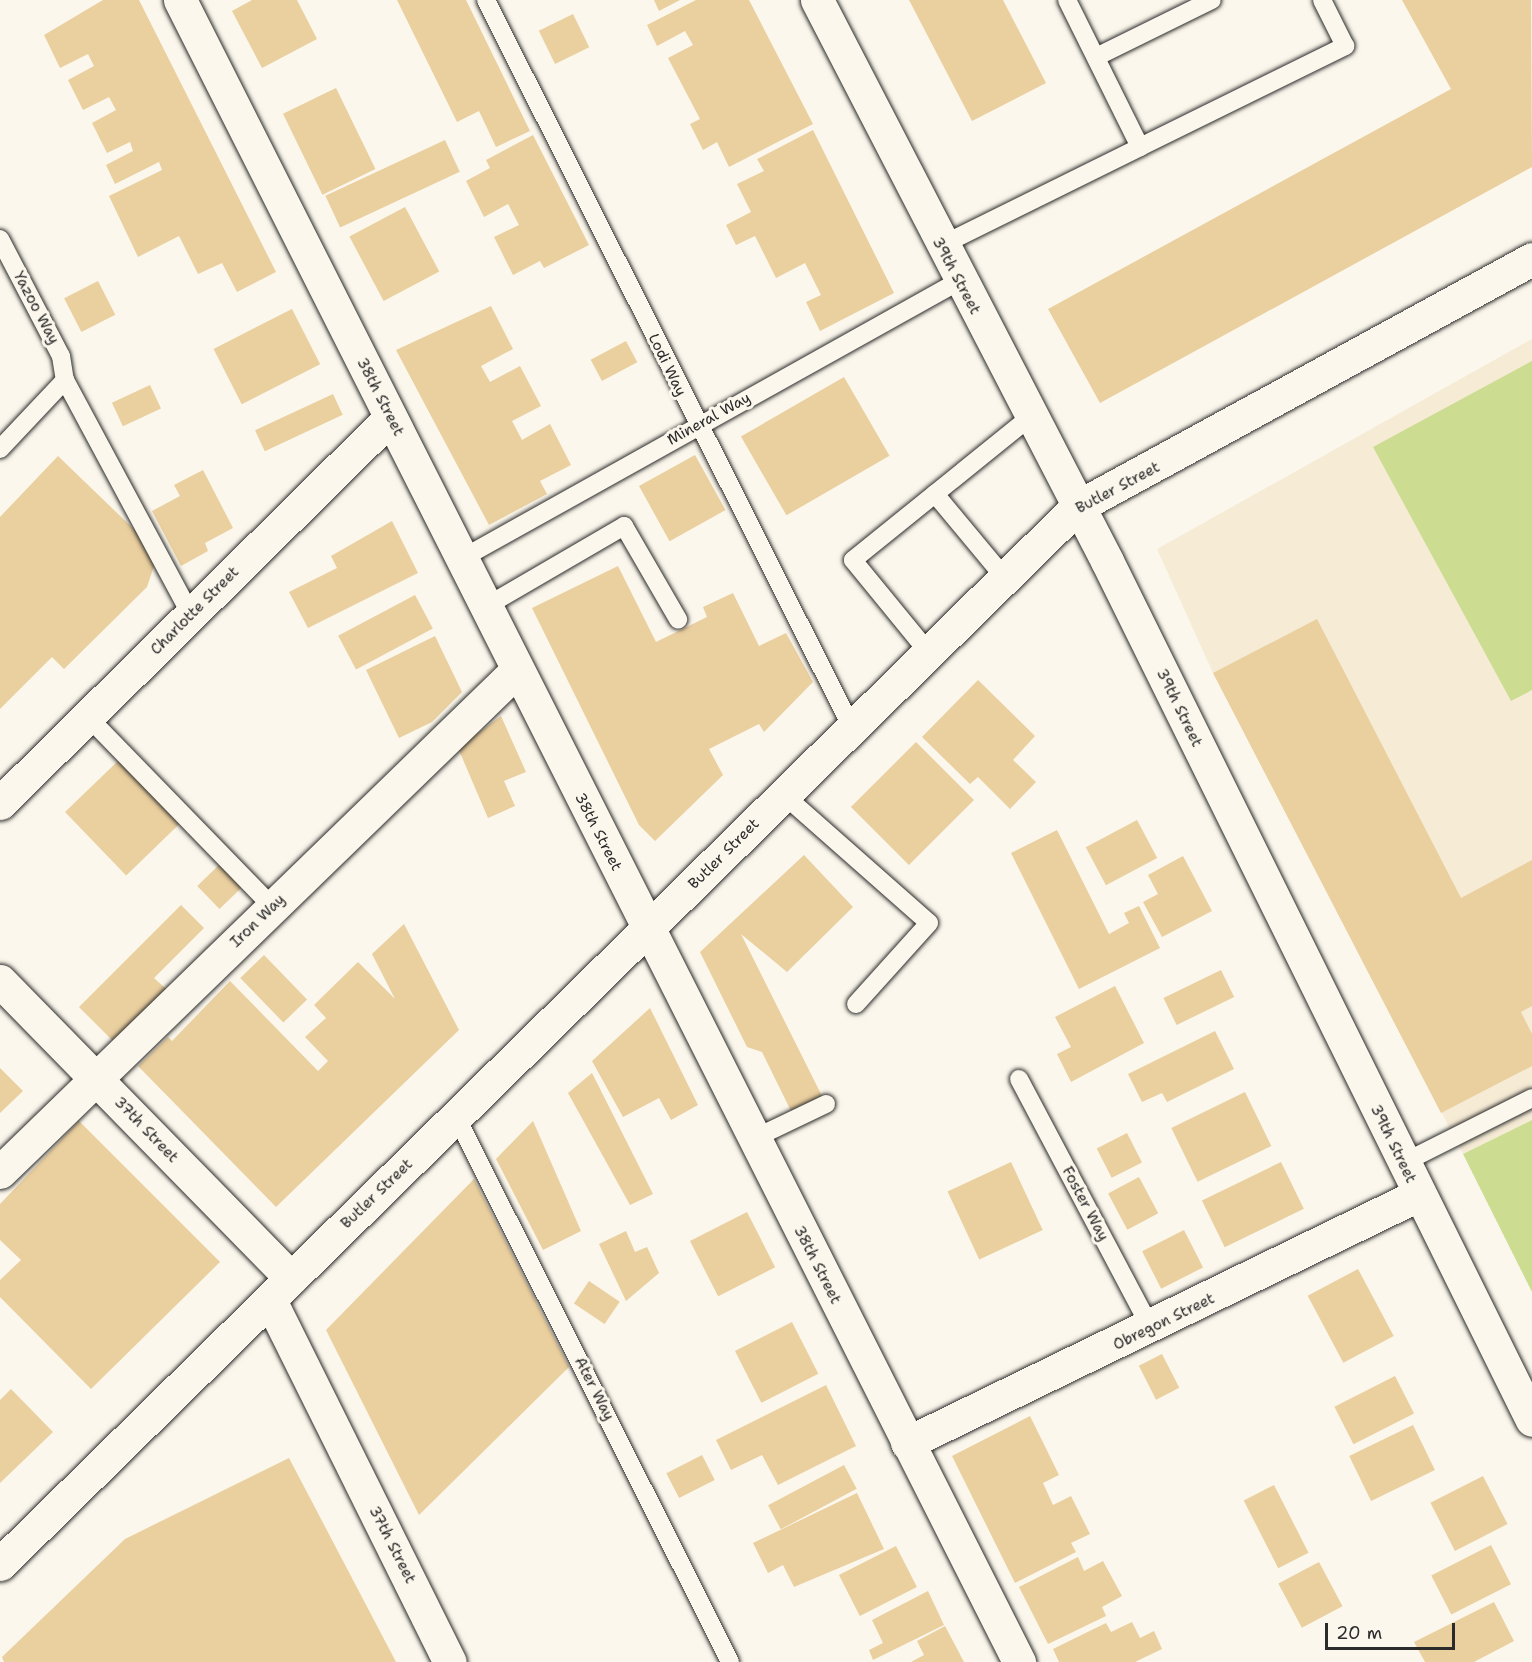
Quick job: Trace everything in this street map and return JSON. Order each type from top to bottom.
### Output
[{"type":"street","name":"38th Street","points":[[180,0],[516,670],[1019,1662]]},
{"type":"street","name":"39th Street","points":[[817,0],[940,246],[1077,507],[1532,1420]]},
{"type":"street","name":"Butler Street","points":[[0,1564],[1077,507],[1532,259]]},
{"type":"street","name":"Charlotte Street","points":[[0,803],[390,418]]},
{"type":"street","name":"Iron Way","points":[[0,1172],[516,670]]},
{"type":"street","name":"37th Street","points":[[0,981],[95,1078],[281,1289],[450,1662]]},
{"type":"street","name":"Obregon Street","points":[[907,1443],[1151,1329],[1418,1195]]},
{"type":"lane","name":"Lodi Way","points":[[486,0],[697,425],[852,728]]},
{"type":"lane","points":[[1067,0],[1140,147]]},
{"type":"lane","points":[[1096,57],[1212,0]]},
{"type":"lane","points":[[940,246],[1345,46],[1322,0]]},
{"type":"lane","name":"Yazoo Way","points":[[0,239],[61,356],[65,380],[191,615]]},
{"type":"lane","name":"Mineral Way","points":[[461,559],[697,425],[959,281]]},
{"type":"lane","points":[[0,449],[65,380]]},
{"type":"lane","points":[[929,653],[853,560],[1030,417]]},
{"type":"lane","points":[[935,494],[1005,578]]},
{"type":"lane","points":[[485,607],[624,526],[678,619]]},
{"type":"lane","points":[[88,717],[273,907]]},
{"type":"lane","points":[[784,795],[929,923],[856,1004]]},
{"type":"lane","name":"Foster Way","points":[[1019,1079],[1151,1329]]},
{"type":"lane","points":[[1403,1163],[1532,1098]]},
{"type":"lane","points":[[753,1139],[826,1104]]},
{"type":"lane","name":"Ater Way","points":[[456,1116],[730,1662]]},
{"type":"shaded area","points":[[1532,339],[1532,1120],[1463,1154],[1213,673],[1157,549]]},
{"type":"green space","points":[[1532,361],[1532,690],[1511,701],[1373,447]]},
{"type":"green space","points":[[1532,1120],[1532,1292],[1463,1154]]},
{"type":"building","points":[[103,0],[139,0],[276,272],[237,292],[222,263],[198,274],[179,236],[138,257],[109,196],[162,170],[159,162],[115,184],[106,165],[133,151],[130,142],[107,153],[92,123],[116,110],[109,97],[83,110],[68,80],[94,66],[88,54],[60,68],[44,35]]},
{"type":"building","points":[[252,0],[297,0],[317,39],[262,68],[232,11]]},
{"type":"building","points":[[397,0],[466,0],[530,131],[496,147],[479,111],[457,122]]},
{"type":"building","points":[[654,0],[680,0],[659,11]]},
{"type":"building","points":[[696,0],[749,0],[813,124],[729,167],[717,142],[703,150],[690,124],[700,119],[668,58],[693,45],[685,31],[657,46],[647,25]]},
{"type":"building","points":[[909,0],[1003,0],[1046,83],[972,121]]},
{"type":"building","points":[[1402,0],[1531,0],[1532,167],[1100,403],[1048,309],[1451,89]]},
{"type":"building","points":[[573,14],[589,47],[555,64],[539,31]]},
{"type":"building","points":[[336,88],[375,169],[322,195],[283,114]]},
{"type":"building","points":[[813,130],[894,293],[820,331],[806,302],[821,295],[805,263],[776,278],[755,236],[736,245],[726,225],[751,212],[737,184],[764,171],[757,159]]},
{"type":"building","points":[[533,135],[589,245],[544,268],[540,261],[513,275],[494,237],[519,225],[508,204],[484,217],[466,181],[490,168],[486,160]]},
{"type":"building","points":[[445,140],[460,172],[340,228],[325,196]]},
{"type":"building","points":[[405,207],[439,271],[384,301],[349,237]]},
{"type":"building","points":[[98,281],[115,315],[81,332],[64,298]]},
{"type":"building","points":[[491,306],[513,349],[481,366],[490,382],[520,366],[541,406],[512,421],[522,440],[550,424],[571,465],[540,481],[547,494],[489,525],[396,350]]},
{"type":"building","points":[[292,309],[320,364],[242,404],[214,349]]},
{"type":"building","points":[[626,341],[637,362],[602,381],[591,360]]},
{"type":"building","points":[[844,377],[890,456],[786,515],[741,436]]},
{"type":"building","points":[[150,385],[161,409],[123,426],[112,403]]},
{"type":"building","points":[[333,394],[343,415],[265,451],[255,430]]},
{"type":"building","points":[[695,455],[726,510],[670,541],[639,486]]},
{"type":"building","points":[[58,456],[143,538],[155,563],[147,587],[64,669],[52,657],[0,709],[0,517]]},
{"type":"building","points":[[203,470],[233,528],[205,543],[208,551],[181,566],[152,511],[180,496],[174,485]]},
{"type":"building","points":[[392,521],[418,573],[308,628],[289,592],[337,568],[331,556]]},
{"type":"building","points":[[618,566],[656,642],[707,617],[703,607],[733,593],[759,646],[786,633],[813,682],[764,732],[759,724],[709,749],[723,775],[655,841],[639,825],[532,608]]},
{"type":"building","points":[[415,595],[433,629],[356,669],[338,636]]},
{"type":"building","points":[[1317,619],[1461,898],[1532,860],[1532,1006],[1521,1012],[1532,1034],[1532,1066],[1441,1113],[1213,673]]},
{"type":"building","points":[[435,636],[462,692],[432,722],[399,738],[366,670]]},
{"type":"building","points":[[978,680],[1035,736],[1013,760],[1036,782],[1010,809],[978,777],[970,784],[922,737]]},
{"type":"building","points":[[501,716],[526,772],[504,781],[515,806],[488,818],[458,748]]},
{"type":"building","points":[[916,742],[974,800],[909,865],[851,807]]},
{"type":"building","points":[[119,760],[180,823],[126,875],[65,812]]},
{"type":"building","points":[[1137,820],[1157,858],[1106,885],[1086,847]]},
{"type":"building","points":[[1057,830],[1109,934],[1129,923],[1124,913],[1139,906],[1160,948],[1079,989],[1011,853]]},
{"type":"building","points":[[804,855],[853,907],[787,972],[741,934],[822,1096],[791,1111],[762,1052],[747,1047],[700,952]]},
{"type":"building","points":[[1183,856],[1212,911],[1162,937],[1143,902],[1158,894],[1148,875]]},
{"type":"building","points":[[221,863],[243,886],[219,909],[197,886]]},
{"type":"building","points":[[181,905],[204,928],[154,978],[166,989],[113,1041],[79,1007]]},
{"type":"building","points":[[404,924],[459,1030],[276,1207],[138,1066],[168,1037],[172,1041],[230,981],[318,1071],[328,1061],[305,1037],[326,1018],[314,1005],[358,962],[395,999],[372,954]]},
{"type":"building","points":[[264,955],[307,1000],[283,1023],[240,978]]},
{"type":"building","points":[[1221,970],[1234,997],[1177,1025],[1163,998]]},
{"type":"building","points":[[1115,986],[1144,1043],[1071,1082],[1057,1054],[1071,1047],[1055,1017]]},
{"type":"building","points":[[650,1008],[698,1105],[671,1120],[659,1098],[623,1117],[592,1061]]},
{"type":"building","points":[[1215,1031],[1234,1069],[1167,1102],[1162,1093],[1142,1102],[1128,1074]]},
{"type":"building","points":[[0,1068],[23,1091],[0,1113]]},
{"type":"building","points":[[592,1073],[653,1194],[630,1205],[568,1093]]},
{"type":"building","points":[[1245,1092],[1271,1146],[1198,1182],[1171,1128]]},
{"type":"building","points":[[79,1121],[220,1262],[91,1389],[0,1297],[0,1280],[21,1260],[0,1240],[0,1204]]},
{"type":"building","points":[[533,1121],[581,1231],[543,1250],[496,1159]]},
{"type":"building","points":[[1127,1133],[1142,1162],[1112,1178],[1097,1148]]},
{"type":"building","points":[[1011,1162],[1043,1230],[979,1260],[948,1192]]},
{"type":"building","points":[[1281,1162],[1304,1209],[1225,1247],[1202,1201]]},
{"type":"building","points":[[1139,1177],[1158,1213],[1127,1230],[1108,1193]]},
{"type":"building","points":[[474,1179],[569,1367],[419,1515],[326,1330]]},
{"type":"building","points":[[747,1212],[775,1267],[718,1296],[690,1241]]},
{"type":"building","points":[[1184,1230],[1203,1267],[1161,1289],[1142,1251]]},
{"type":"building","points":[[626,1231],[635,1252],[647,1247],[659,1273],[626,1301],[599,1244]]},
{"type":"building","points":[[1358,1269],[1394,1336],[1343,1363],[1308,1296]]},
{"type":"building","points":[[589,1281],[620,1302],[605,1324],[574,1303]]},
{"type":"building","points":[[792,1322],[818,1374],[761,1403],[735,1351]]},
{"type":"building","points":[[1162,1354],[1179,1388],[1156,1400],[1139,1366]]},
{"type":"building","points":[[1395,1376],[1414,1413],[1353,1444],[1334,1407]]},
{"type":"building","points":[[826,1385],[856,1446],[778,1485],[762,1455],[731,1470],[716,1440]]},
{"type":"building","points":[[11,1389],[53,1432],[0,1483],[0,1400]]},
{"type":"building","points":[[1030,1416],[1059,1475],[1043,1483],[1053,1505],[1071,1496],[1090,1534],[1071,1543],[1076,1552],[1015,1583],[952,1456]]},
{"type":"building","points":[[1413,1425],[1435,1470],[1371,1501],[1349,1456]]},
{"type":"building","points":[[702,1455],[715,1480],[679,1498],[666,1473]]},
{"type":"building","points":[[289,1458],[396,1662],[4,1662],[2,1657],[125,1539]]},
{"type":"building","points":[[844,1465],[857,1489],[781,1529],[768,1505]]},
{"type":"building","points":[[1483,1476],[1508,1524],[1455,1551],[1430,1503]]},
{"type":"building","points":[[1274,1485],[1309,1553],[1278,1568],[1244,1500]]},
{"type":"building","points":[[857,1493],[884,1549],[794,1587],[783,1565],[768,1573],[753,1543]]},
{"type":"building","points":[[1491,1545],[1511,1584],[1451,1615],[1431,1575]]},
{"type":"building","points":[[896,1546],[917,1587],[860,1616],[839,1575]]},
{"type":"building","points":[[1078,1557],[1084,1571],[1103,1561],[1122,1596],[1102,1607],[1106,1616],[1048,1644],[1019,1587]]},
{"type":"building","points":[[1319,1562],[1342,1606],[1302,1628],[1278,1584]]},
{"type":"building","points":[[928,1591],[944,1625],[873,1660],[869,1650],[883,1643],[872,1620]]},
{"type":"building","points":[[1494,1602],[1514,1641],[1474,1662],[1425,1662],[1414,1642]]},
{"type":"building","points":[[1132,1622],[1140,1638],[1154,1631],[1162,1649],[1135,1662],[1059,1662],[1053,1649],[1106,1623],[1111,1632]]},
{"type":"building","points":[[945,1626],[964,1662],[911,1662],[924,1655],[917,1641]]}]
